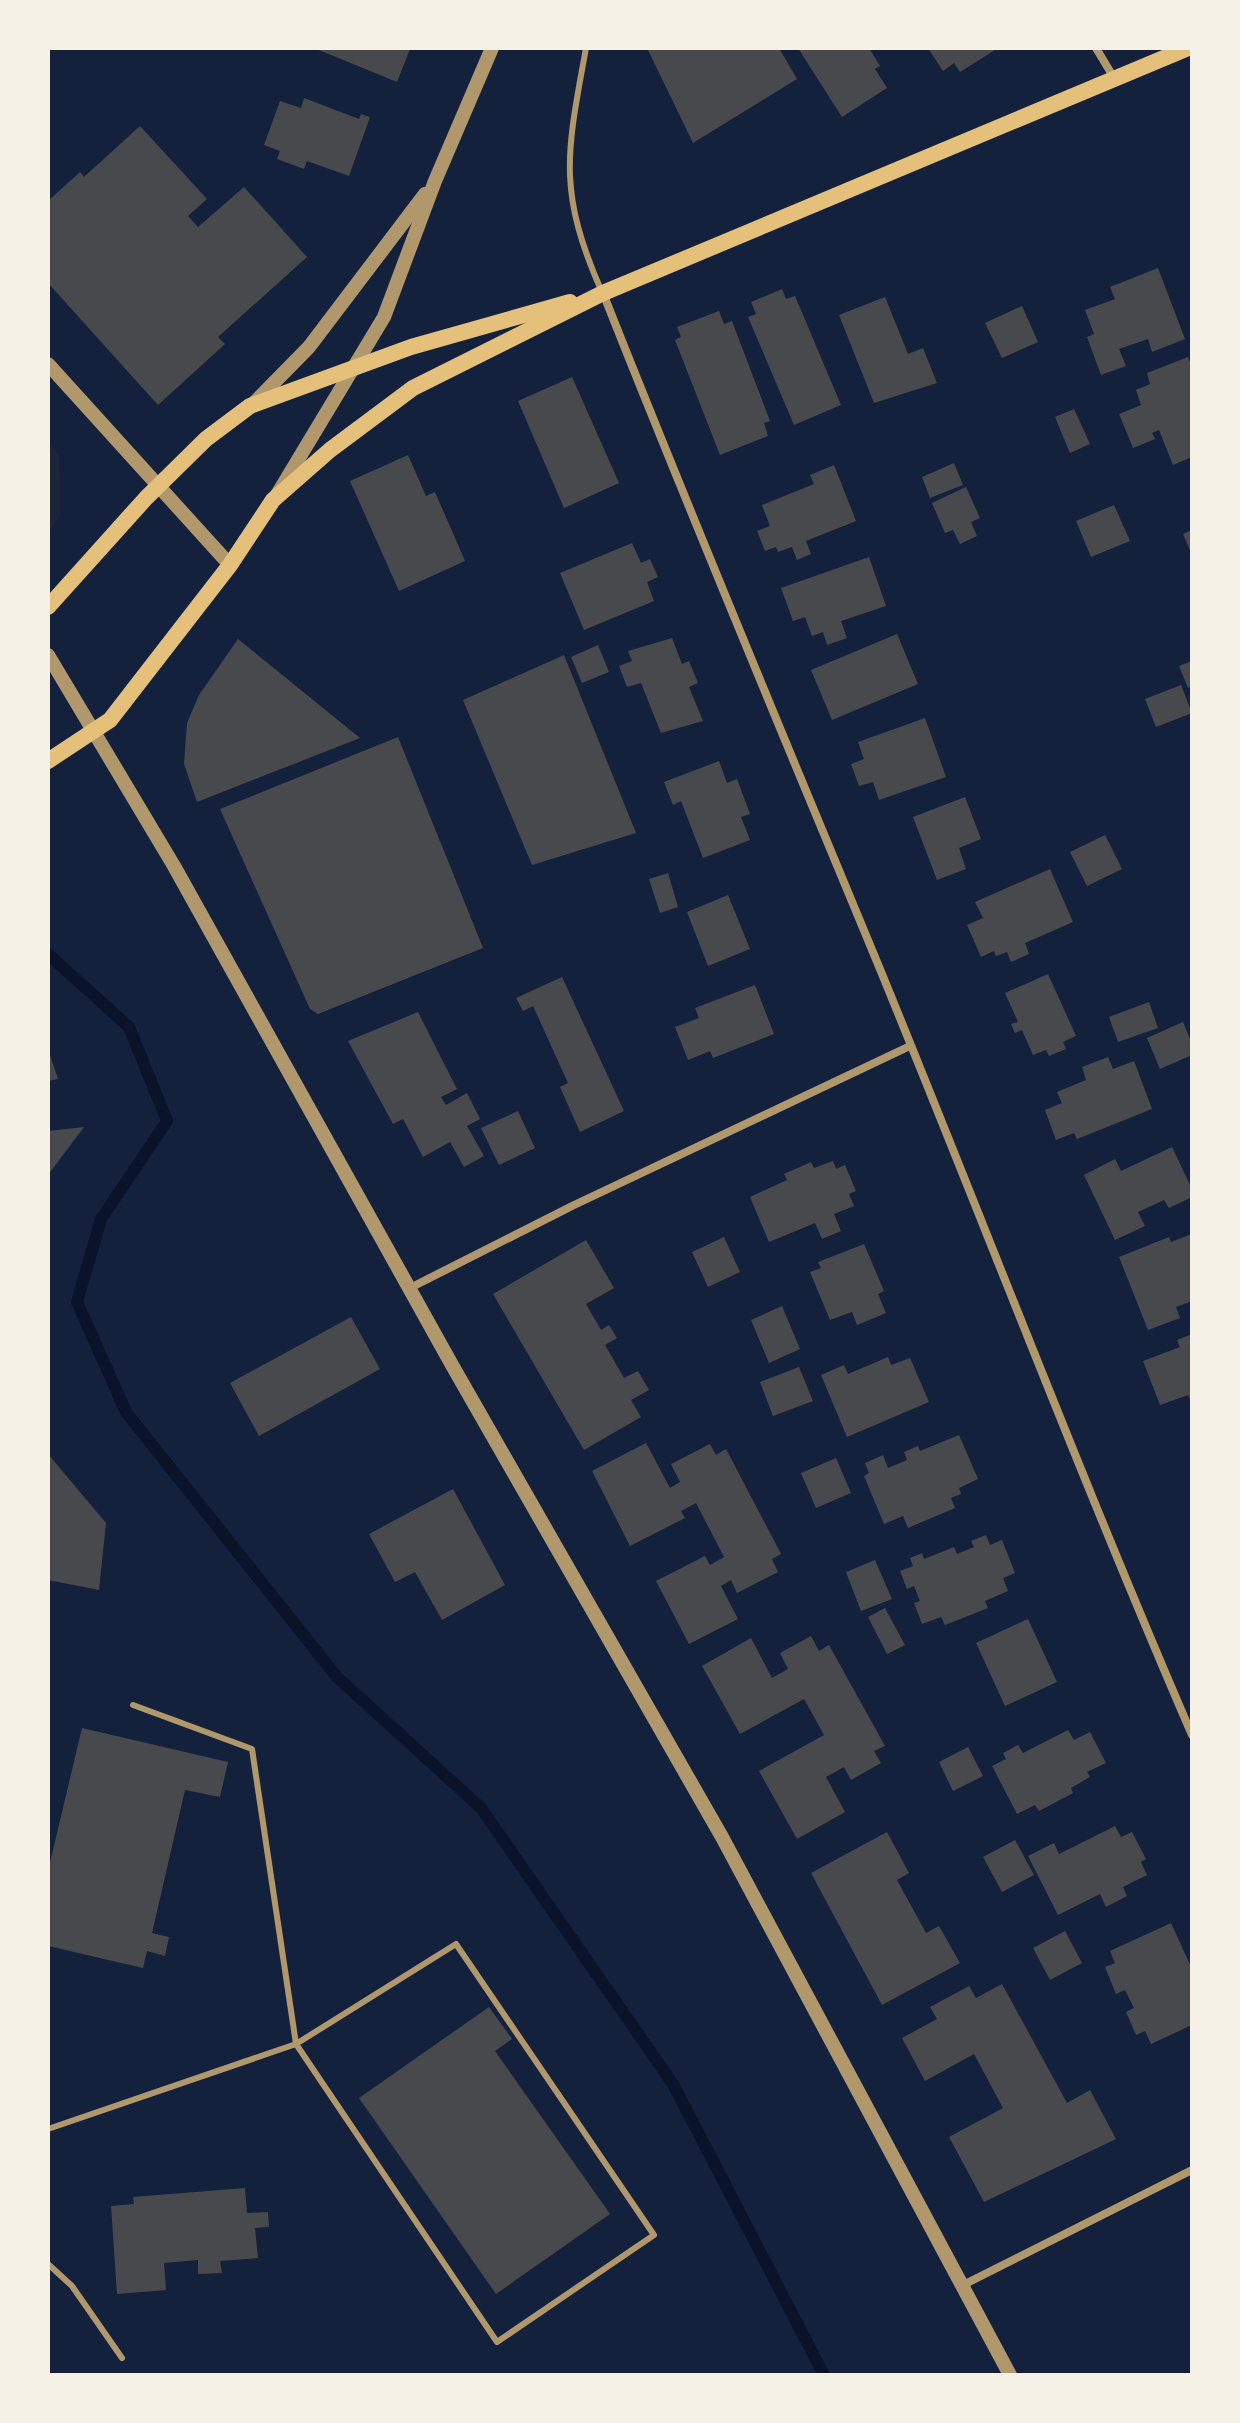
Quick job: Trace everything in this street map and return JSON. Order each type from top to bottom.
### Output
[{"type":"main road","points":[[48,761],[110,720],[230,565],[273,500],[339,442],[413,388],[603,293],[1188,48]]},
{"type":"main road","points":[[48,607],[156,488],[206,439],[250,406],[353,367],[445,337],[603,293]]},
{"type":"street","points":[[273,500],[384,317],[435,181],[492,48]]},
{"type":"street","points":[[1096,48],[1114,78]]},
{"type":"street","points":[[250,406],[309,347],[435,181]]},
{"type":"street","points":[[603,293],[690,515],[910,1046],[1046,1389],[1192,1735]]},
{"type":"street","points":[[48,364],[156,488],[230,565]]},
{"type":"street","points":[[48,655],[95,731],[722,1837],[1010,2375]]},
{"type":"street","points":[[410,1288],[572,1206],[910,1046]]},
{"type":"street","points":[[961,2286],[1192,2170]]},
{"type":"lane","points":[[586,48],[568,144],[569,197],[579,238],[603,293]]},
{"type":"lane","points":[[48,2129],[296,2044],[456,1944],[654,2235],[497,2342],[296,2044],[252,1749],[133,1705]]},
{"type":"lane","points":[[48,2264],[72,2286],[122,2358]]},
{"type":"shaded area","points":[[48,443],[59,455],[60,515],[48,533]]},
{"type":"building","points":[[314,48],[407,48],[410,49],[397,82]]},
{"type":"building","points":[[647,48],[779,48],[797,79],[693,143]]},
{"type":"building","points":[[798,48],[869,48],[880,66],[875,69],[887,88],[842,117]]},
{"type":"building","points":[[928,48],[998,48],[960,72],[954,63],[943,71]]},
{"type":"building","points":[[304,98],[359,119],[361,114],[370,117],[349,176],[307,161],[304,169],[277,159],[280,151],[264,145],[280,101],[301,108]]},
{"type":"building","points":[[140,126],[207,199],[188,216],[198,227],[244,187],[307,257],[218,337],[225,344],[158,405],[48,283],[48,201],[80,172],[84,177]]},
{"type":"building","points":[[1158,268],[1185,339],[1152,352],[1148,339],[1119,349],[1126,366],[1101,375],[1087,337],[1094,334],[1085,310],[1115,299],[1110,287]]},
{"type":"building","points":[[782,289],[786,299],[795,296],[841,405],[794,425],[748,317],[756,314],[751,302]]},
{"type":"building","points":[[885,297],[908,354],[923,348],[937,383],[874,403],[839,315]]},
{"type":"building","points":[[1022,306],[1038,342],[1002,358],[985,323]]},
{"type":"building","points":[[719,311],[724,324],[732,321],[770,421],[764,423],[768,436],[720,455],[675,340],[681,337],[677,327]]},
{"type":"building","points":[[1188,357],[1192,367],[1192,457],[1173,465],[1159,430],[1152,433],[1155,439],[1133,448],[1119,414],[1141,405],[1136,390],[1150,384],[1147,373]]},
{"type":"building","points":[[572,377],[619,483],[564,508],[518,401]]},
{"type":"building","points":[[1074,409],[1090,444],[1070,453],[1055,417]]},
{"type":"building","points":[[408,455],[426,496],[435,492],[465,561],[399,591],[350,481]]},
{"type":"building","points":[[954,463],[963,485],[930,498],[922,477]]},
{"type":"building","points":[[834,465],[856,521],[806,541],[811,554],[797,560],[792,547],[778,552],[776,547],[765,551],[757,531],[770,526],[762,505],[814,484],[810,475]]},
{"type":"building","points":[[966,487],[980,518],[971,522],[977,536],[960,544],[953,530],[945,533],[932,503]]},
{"type":"building","points":[[1114,505],[1130,541],[1091,557],[1076,521]]},
{"type":"building","points":[[1192,530],[1192,555],[1183,534]]},
{"type":"building","points":[[632,543],[641,563],[650,559],[658,577],[647,582],[654,601],[584,630],[560,573]]},
{"type":"building","points":[[869,557],[886,606],[841,621],[847,638],[827,645],[823,632],[812,636],[805,617],[793,621],[781,588]]},
{"type":"building","points":[[897,634],[918,684],[832,720],[811,670]]},
{"type":"building","points":[[672,638],[682,664],[689,661],[698,683],[689,687],[703,721],[661,733],[641,683],[627,687],[619,666],[632,661],[628,651]]},
{"type":"building","points":[[238,639],[360,738],[197,802],[184,764],[187,723],[199,695]]},
{"type":"building","points":[[598,645],[609,672],[582,683],[571,657]]},
{"type":"building","points":[[564,655],[636,833],[532,865],[463,700]]},
{"type":"building","points":[[1192,661],[1192,686],[1188,688],[1179,666]]},
{"type":"building","points":[[1181,685],[1192,713],[1156,727],[1145,699]]},
{"type":"building","points":[[925,718],[946,777],[879,800],[873,782],[859,786],[851,764],[864,759],[858,742]]},
{"type":"building","points":[[398,737],[483,948],[318,1014],[310,1009],[220,809]]},
{"type":"building","points":[[719,761],[727,783],[737,779],[750,814],[741,817],[750,840],[703,858],[681,801],[673,805],[664,782]]},
{"type":"building","points":[[965,797],[981,839],[959,848],[966,869],[937,880],[913,817]]},
{"type":"building","points":[[1105,835],[1122,869],[1087,886],[1070,852]]},
{"type":"building","points":[[1050,869],[1073,922],[1025,943],[1029,954],[1011,962],[1007,952],[996,956],[994,951],[981,957],[967,925],[983,918],[975,902]]},
{"type":"building","points":[[668,873],[678,907],[660,913],[649,879]]},
{"type":"building","points":[[728,895],[750,949],[708,966],[687,912]]},
{"type":"building","points":[[1048,974],[1076,1036],[1063,1042],[1066,1049],[1049,1056],[1046,1050],[1033,1055],[1022,1030],[1015,1033],[1011,1024],[1018,1022],[1005,993]]},
{"type":"building","points":[[562,977],[624,1111],[580,1132],[560,1087],[568,1083],[533,1006],[523,1011],[516,998]]},
{"type":"building","points":[[755,985],[774,1034],[713,1058],[710,1051],[688,1060],[675,1027],[699,1018],[695,1008]]},
{"type":"building","points":[[1149,1002],[1158,1028],[1118,1042],[1109,1017]]},
{"type":"building","points":[[418,1012],[457,1089],[441,1097],[446,1105],[467,1093],[480,1119],[467,1126],[484,1156],[464,1167],[450,1142],[423,1157],[403,1119],[393,1124],[348,1041]]},
{"type":"building","points":[[1183,1022],[1192,1044],[1192,1055],[1160,1069],[1147,1038]]},
{"type":"building","points":[[48,1049],[58,1079],[48,1081]]},
{"type":"building","points":[[1108,1057],[1113,1069],[1134,1061],[1152,1109],[1077,1139],[1074,1133],[1056,1140],[1045,1110],[1062,1103],[1057,1092],[1086,1080],[1082,1067]]},
{"type":"building","points":[[518,1111],[535,1148],[499,1165],[481,1128]]},
{"type":"building","points":[[84,1127],[48,1175],[48,1131]]},
{"type":"building","points":[[1172,1147],[1192,1189],[1192,1197],[1169,1208],[1164,1200],[1138,1212],[1145,1226],[1115,1240],[1084,1175],[1115,1159],[1121,1171]]},
{"type":"building","points":[[833,1161],[836,1169],[845,1165],[856,1191],[849,1194],[854,1206],[834,1214],[841,1231],[822,1239],[815,1223],[769,1242],[750,1197],[787,1180],[784,1174],[811,1162],[814,1168]]},
{"type":"building","points":[[1192,1234],[1192,1301],[1176,1307],[1180,1318],[1148,1330],[1119,1257],[1169,1237],[1171,1242]]},
{"type":"building","points":[[724,1237],[740,1272],[708,1287],[692,1252]]},
{"type":"building","points":[[586,1240],[614,1288],[586,1304],[601,1330],[609,1325],[617,1338],[605,1345],[624,1378],[638,1371],[649,1390],[631,1400],[641,1417],[584,1450],[493,1294]]},
{"type":"building","points":[[864,1244],[884,1291],[878,1294],[886,1313],[857,1325],[852,1312],[830,1320],[810,1272],[821,1268],[818,1262]]},
{"type":"building","points":[[782,1306],[800,1349],[769,1363],[751,1320]]},
{"type":"building","points":[[351,1317],[380,1369],[259,1436],[230,1383]]},
{"type":"building","points":[[1192,1334],[1192,1405],[1188,1395],[1160,1405],[1143,1361],[1180,1347],[1177,1340]]},
{"type":"building","points":[[888,1357],[891,1365],[910,1358],[929,1402],[847,1437],[821,1375],[844,1365],[848,1374]]},
{"type":"building","points":[[799,1367],[813,1401],[773,1416],[760,1382]]},
{"type":"building","points":[[959,1435],[978,1479],[959,1488],[961,1494],[951,1498],[955,1508],[908,1528],[903,1516],[884,1524],[864,1476],[869,1473],[865,1463],[883,1455],[888,1468],[907,1460],[904,1452],[918,1446],[920,1451]]},
{"type":"building","points":[[646,1443],[670,1488],[680,1482],[671,1464],[710,1444],[716,1455],[726,1449],[781,1554],[772,1559],[778,1572],[737,1593],[731,1580],[721,1586],[738,1619],[689,1644],[656,1581],[705,1556],[710,1565],[724,1557],[696,1503],[681,1511],[685,1518],[630,1546],[592,1471]]},
{"type":"building","points":[[48,1454],[106,1523],[99,1590],[48,1580]]},
{"type":"building","points":[[836,1458],[851,1493],[816,1508],[801,1473]]},
{"type":"building","points":[[453,1489],[505,1585],[442,1620],[415,1572],[395,1582],[369,1534]]},
{"type":"building","points":[[986,1535],[990,1545],[1002,1540],[1015,1573],[1003,1578],[1008,1591],[985,1601],[988,1608],[945,1625],[941,1617],[922,1624],[914,1603],[920,1601],[914,1586],[907,1589],[900,1571],[913,1566],[910,1558],[922,1553],[924,1559],[954,1547],[957,1554],[974,1547],[971,1541]]},
{"type":"building","points":[[875,1560],[892,1599],[861,1611],[846,1572]]},
{"type":"building","points":[[885,1608],[905,1645],[887,1654],[868,1617]]},
{"type":"building","points":[[1028,1619],[1057,1682],[1005,1706],[976,1643]]},
{"type":"building","points":[[811,1636],[819,1651],[829,1645],[885,1746],[874,1751],[881,1763],[851,1780],[844,1767],[826,1777],[845,1812],[797,1839],[759,1771],[824,1735],[804,1699],[740,1734],[702,1666],[751,1638],[772,1678],[788,1669],[780,1653]]},
{"type":"building","points":[[82,1728],[228,1762],[220,1797],[185,1790],[152,1933],[169,1937],[165,1956],[147,1951],[143,1968],[48,1946],[48,1871]]},
{"type":"building","points":[[1068,1730],[1074,1740],[1090,1732],[1106,1763],[1087,1772],[1090,1777],[1071,1788],[1073,1793],[1039,1811],[1035,1805],[1017,1814],[992,1766],[1006,1759],[1003,1753],[1018,1745],[1023,1753]]},
{"type":"building","points":[[968,1747],[983,1776],[953,1791],[939,1762]]},
{"type":"building","points":[[1115,1826],[1121,1837],[1132,1832],[1146,1859],[1141,1862],[1147,1875],[1123,1887],[1127,1896],[1106,1907],[1100,1894],[1058,1915],[1028,1856],[1054,1843],[1059,1854]]},
{"type":"building","points":[[887,1832],[909,1873],[897,1880],[926,1933],[939,1926],[960,1963],[882,2005],[811,1873]]},
{"type":"building","points":[[1015,1840],[1034,1875],[1002,1892],[983,1857]]},
{"type":"building","points":[[1171,1923],[1192,1969],[1192,2025],[1151,2044],[1145,2031],[1136,2035],[1126,2012],[1134,2008],[1125,1990],[1116,1994],[1105,1967],[1115,1963],[1110,1951]]},
{"type":"building","points":[[1065,1931],[1082,1963],[1050,1980],[1033,1948]]},
{"type":"building","points":[[1002,1984],[1067,2103],[1090,2090],[1116,2139],[984,2202],[949,2137],[1003,2108],[974,2054],[925,2081],[902,2038],[937,2019],[930,2007],[969,1986],[976,1998]]},
{"type":"building","points":[[489,2007],[512,2039],[495,2051],[610,2214],[496,2294],[359,2098]]},
{"type":"building","points":[[245,2188],[247,2213],[268,2212],[269,2227],[255,2228],[258,2258],[220,2261],[222,2273],[198,2274],[198,2260],[164,2263],[166,2290],[117,2294],[111,2206],[134,2204],[133,2197]]},
{"type":"waterway","points":[[48,954],[129,1027],[167,1121],[101,1219],[77,1302],[126,1412],[337,1677],[481,1808],[673,2084],[824,2375]]}]
